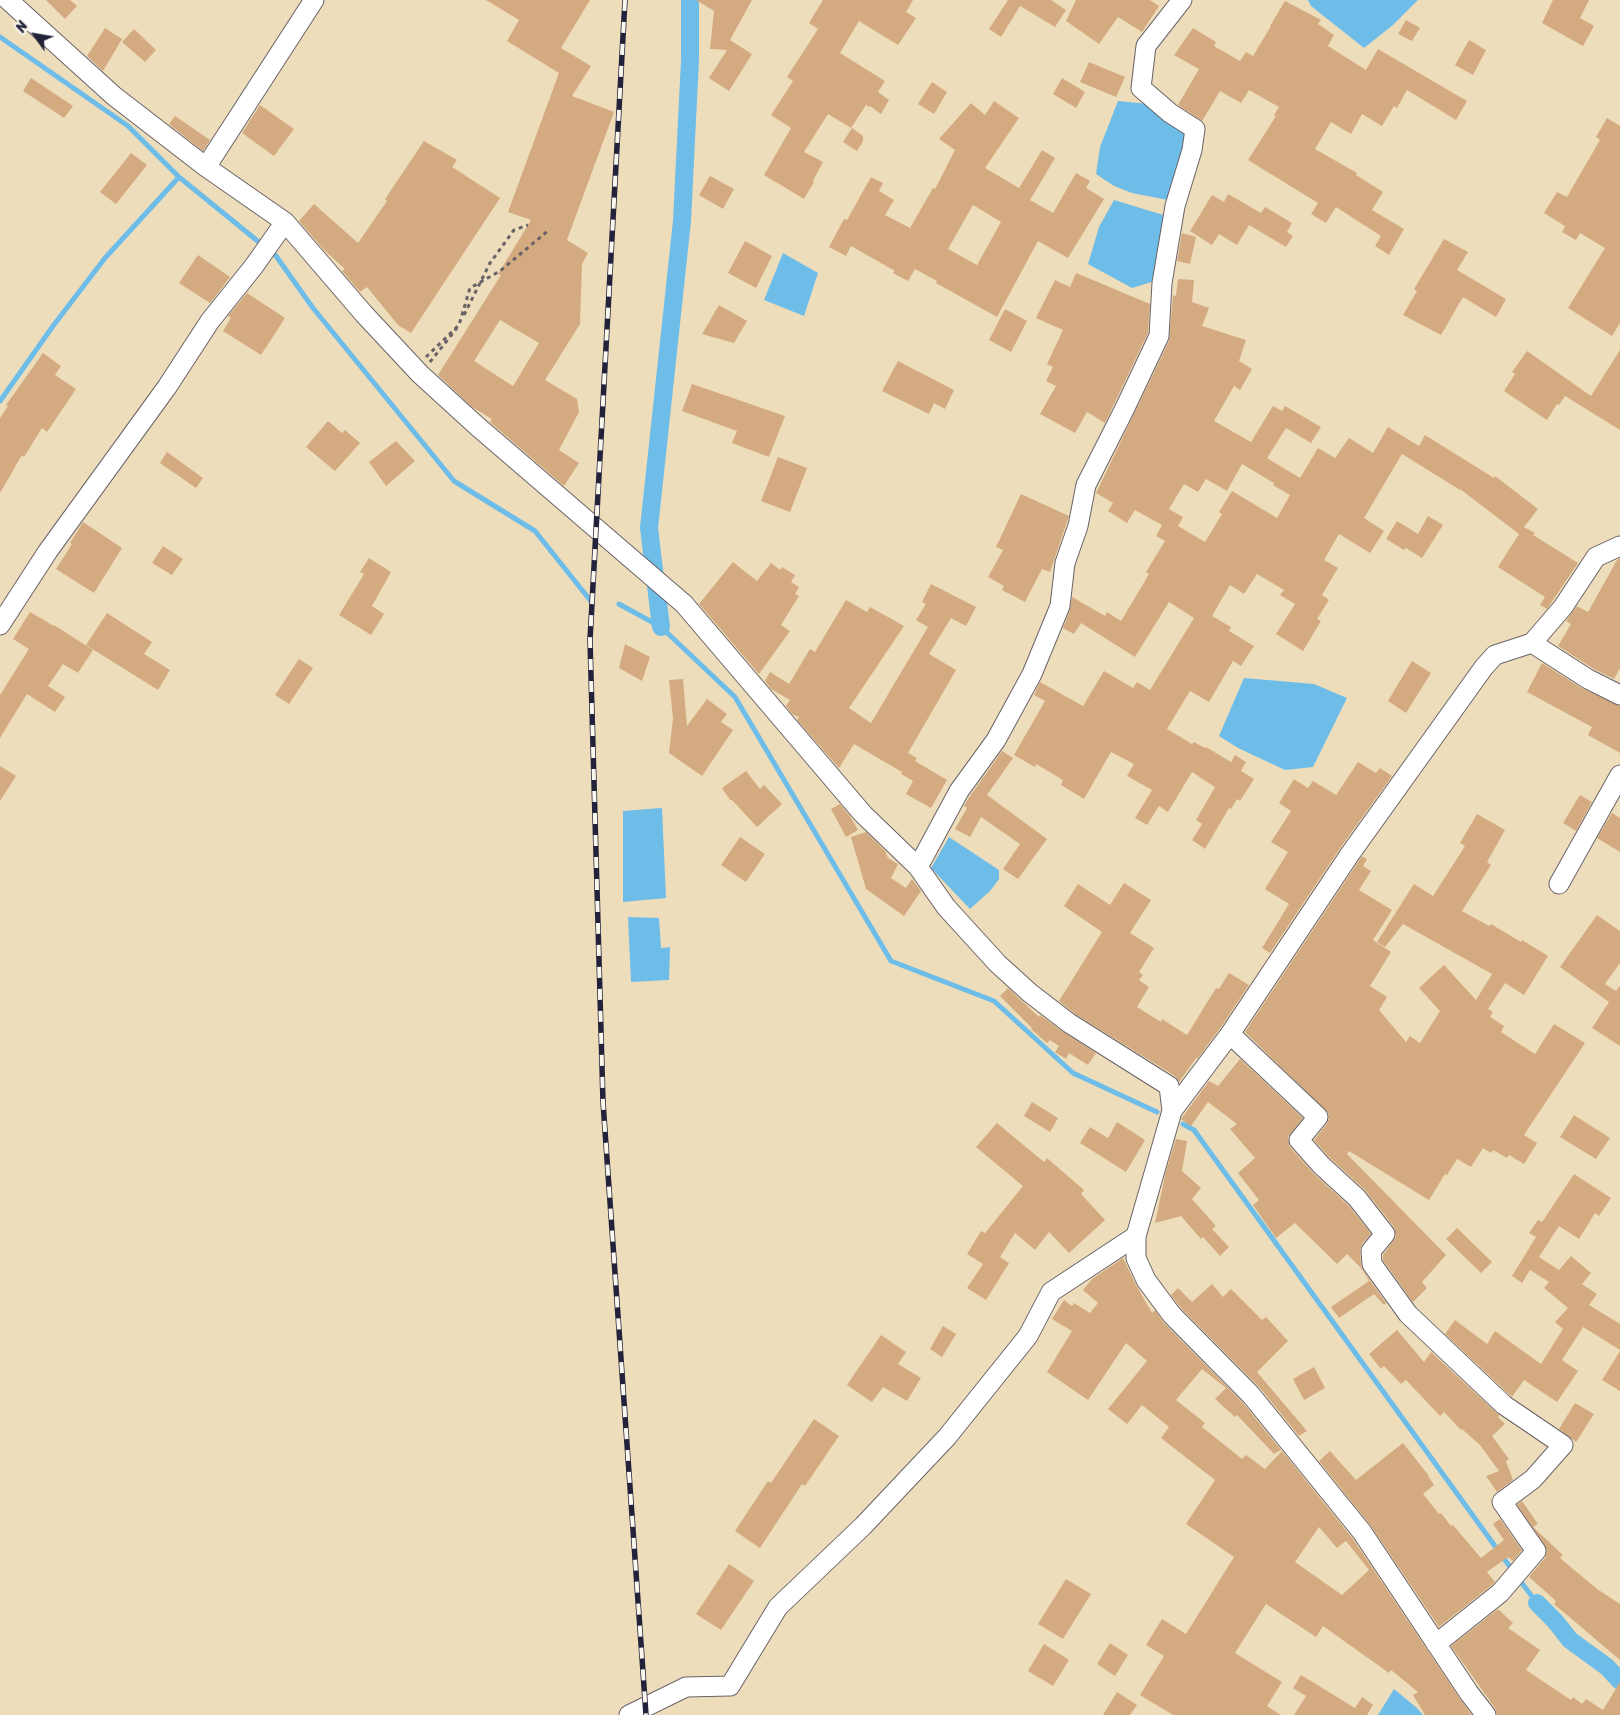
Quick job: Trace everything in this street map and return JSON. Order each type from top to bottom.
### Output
[{"type":"street","points":[[8,0],[114,96],[206,167],[285,222],[364,314],[418,371],[476,426],[684,604],[863,814],[918,867],[946,907],[998,964],[1030,993],[1069,1023],[1168,1086],[1172,1111]]},
{"type":"street","points":[[206,167],[314,0]]},
{"type":"street","points":[[918,867],[959,791],[996,740],[1032,674],[1060,606],[1065,563],[1078,526],[1086,485],[1159,336],[1162,283],[1175,206],[1192,150],[1195,129],[1170,113],[1141,88],[1146,46],[1182,0]]},
{"type":"street","points":[[0,625],[48,551],[167,387],[210,322],[254,266],[285,222]]},
{"type":"street","points":[[1486,1715],[1469,1693],[1362,1532],[1250,1395],[1172,1315],[1146,1280],[1136,1258],[1136,1236],[1172,1111],[1230,1034],[1350,854],[1484,667],[1495,655],[1532,643],[1563,607],[1596,557],[1620,546]]},
{"type":"street","points":[[1532,643],[1588,679],[1620,695]]},
{"type":"street","points":[[1559,884],[1620,775]]},
{"type":"street","points":[[1230,1034],[1318,1117],[1299,1140],[1321,1165],[1356,1198],[1385,1234],[1371,1251],[1372,1264],[1408,1314],[1504,1405],[1563,1445],[1533,1479],[1502,1502],[1536,1551],[1500,1593],[1436,1644]]},
{"type":"street","points":[[629,1715],[686,1687],[730,1686],[778,1607],[863,1526],[947,1437],[1028,1336],[1051,1292],[1136,1236]]},
{"type":"path","points":[[418,371],[456,331],[490,263],[514,230],[528,224]]},
{"type":"path","points":[[418,371],[459,325],[470,288],[500,271],[550,230]]},
{"type":"water","points":[[1308,0],[1418,0],[1393,25],[1364,48],[1311,6]]},
{"type":"water","points":[[1118,101],[1149,104],[1192,134],[1173,201],[1132,193],[1114,186],[1096,174],[1100,147]]},
{"type":"water","points":[[1114,200],[1170,217],[1158,280],[1132,288],[1088,264],[1099,227]]},
{"type":"water","points":[[783,253],[818,273],[804,316],[764,300]]},
{"type":"water","points":[[1244,678],[1314,684],[1347,698],[1313,767],[1285,770],[1238,748],[1219,736]]},
{"type":"water","points":[[662,808],[666,898],[623,902],[623,811]]},
{"type":"water","points":[[949,837],[999,870],[999,879],[990,891],[970,909],[931,868]]},
{"type":"water","points":[[628,917],[659,918],[661,948],[670,947],[669,980],[631,982]]},
{"type":"water","points":[[1394,1689],[1417,1708],[1423,1715],[1378,1715]]},
{"type":"building","points":[[46,0],[70,0],[77,6],[65,19]]},
{"type":"building","points":[[486,0],[590,0],[561,48],[591,66],[572,96],[614,112],[567,240],[588,253],[582,264],[580,324],[545,380],[577,399],[579,412],[559,450],[579,463],[564,486],[490,422],[492,419],[472,407],[438,375],[501,275],[498,274],[531,220],[508,212],[559,73],[507,41],[519,20]],"holes":[[[500,320],[539,343],[513,386],[474,361]]]},
{"type":"building","points":[[696,0],[752,0],[730,40],[752,54],[729,91],[709,78],[727,50],[710,49],[714,11]]},
{"type":"building","points":[[823,0],[913,0],[906,12],[916,18],[898,45],[859,21],[840,53],[885,81],[878,92],[889,100],[881,114],[866,105],[851,128],[828,114],[804,152],[823,162],[804,199],[764,175],[791,128],[771,115],[793,81],[787,77],[818,29],[809,23]]},
{"type":"building","points":[[1008,0],[1051,0],[1066,10],[1055,27],[1020,6],[1001,37],[989,29]]},
{"type":"building","points":[[1076,0],[1150,0],[1159,6],[1142,32],[1118,17],[1099,44],[1066,21]]},
{"type":"building","points":[[1553,0],[1589,0],[1580,18],[1594,26],[1583,46],[1542,23]]},
{"type":"building","points":[[1285,1],[1321,20],[1318,24],[1334,35],[1328,46],[1366,70],[1378,49],[1467,101],[1456,120],[1407,90],[1397,108],[1394,106],[1382,126],[1362,114],[1351,134],[1331,122],[1315,149],[1357,173],[1356,175],[1383,192],[1372,210],[1404,229],[1389,255],[1375,246],[1381,236],[1336,207],[1326,223],[1311,214],[1318,203],[1248,160],[1276,116],[1274,115],[1279,107],[1249,90],[1241,103],[1220,91],[1202,121],[1178,105],[1199,69],[1174,55],[1193,28],[1216,42],[1214,46],[1240,61],[1246,52],[1253,56]]},
{"type":"building","points":[[1406,20],[1420,28],[1412,41],[1398,34]]},
{"type":"building","points":[[105,28],[122,39],[103,71],[87,56]]},
{"type":"building","points":[[134,29],[156,50],[145,62],[122,42]]},
{"type":"building","points":[[1469,40],[1486,50],[1473,75],[1455,65]]},
{"type":"building","points":[[1089,62],[1125,77],[1116,97],[1080,82]]},
{"type":"building","points":[[31,78],[73,106],[64,118],[23,91]]},
{"type":"building","points":[[1062,78],[1085,92],[1076,108],[1053,94]]},
{"type":"building","points":[[932,82],[947,92],[934,114],[918,104]]},
{"type":"building","points":[[994,101],[1019,118],[985,168],[1019,188],[1042,150],[1055,158],[1030,200],[1053,213],[1076,173],[1090,181],[1086,188],[1104,199],[1068,258],[1038,241],[997,317],[915,269],[908,281],[893,273],[895,271],[851,246],[846,256],[829,247],[844,219],[847,220],[871,177],[883,183],[879,191],[894,200],[885,215],[910,228],[933,188],[935,189],[955,150],[939,139],[971,103],[985,115]],"holes":[[[973,205],[1001,222],[977,265],[948,249]]]},
{"type":"building","points":[[260,105],[294,129],[274,156],[242,133]]},
{"type":"building","points":[[175,116],[210,140],[203,151],[169,124]]},
{"type":"building","points":[[1607,118],[1620,126],[1620,323],[1612,336],[1568,308],[1605,248],[1580,233],[1576,240],[1562,232],[1565,226],[1544,213],[1557,192],[1567,197],[1600,140],[1596,137]]},
{"type":"building","points":[[852,128],[863,136],[863,141],[857,151],[843,142]]},
{"type":"building","points":[[424,141],[457,160],[452,167],[500,198],[411,333],[398,325],[367,287],[360,292],[342,271],[345,269],[324,250],[299,221],[314,204],[358,243],[387,201],[385,199]]},
{"type":"building","points":[[131,153],[147,165],[116,204],[100,192]]},
{"type":"building","points":[[710,176],[734,189],[723,209],[699,195]]},
{"type":"building","points":[[1228,194],[1261,213],[1265,207],[1292,223],[1287,232],[1293,236],[1286,247],[1249,225],[1237,245],[1219,234],[1212,245],[1190,231],[1212,195],[1224,202]]},
{"type":"building","points":[[1182,233],[1196,237],[1190,264],[1177,261]]},
{"type":"building","points":[[1444,239],[1468,252],[1457,270],[1506,299],[1496,317],[1463,297],[1441,335],[1403,315],[1417,291],[1414,289]]},
{"type":"building","points":[[745,241],[772,256],[756,288],[728,273]]},
{"type":"building","points":[[198,255],[230,277],[210,303],[179,283]]},
{"type":"building","points":[[1076,273],[1150,304],[1148,333],[1105,423],[1087,412],[1075,433],[1040,414],[1056,386],[1046,381],[1053,367],[1047,364],[1063,330],[1036,318],[1055,280],[1070,287]]},
{"type":"building","points":[[1178,279],[1194,280],[1192,302],[1209,308],[1202,326],[1246,340],[1239,361],[1252,369],[1240,390],[1234,386],[1214,421],[1251,442],[1273,406],[1282,411],[1285,406],[1321,427],[1311,443],[1286,428],[1267,458],[1300,478],[1318,448],[1335,458],[1349,438],[1373,453],[1388,427],[1419,446],[1425,435],[1494,478],[1495,476],[1538,509],[1524,527],[1535,533],[1533,535],[1578,563],[1547,609],[1540,605],[1545,597],[1498,567],[1519,534],[1460,489],[1402,454],[1364,518],[1384,531],[1370,553],[1339,534],[1324,560],[1338,568],[1322,595],[1329,600],[1317,619],[1321,621],[1303,651],[1276,634],[1295,604],[1280,595],[1284,590],[1257,574],[1244,594],[1230,585],[1212,616],[1231,627],[1229,631],[1254,646],[1241,666],[1233,661],[1209,702],[1190,691],[1167,729],[1192,744],[1194,742],[1206,747],[1231,762],[1235,755],[1246,762],[1241,771],[1254,779],[1240,801],[1237,799],[1231,809],[1229,808],[1205,849],[1192,840],[1202,824],[1196,820],[1215,787],[1192,772],[1168,812],[1159,806],[1147,825],[1135,818],[1152,790],[1127,776],[1134,764],[1111,752],[1084,799],[1061,785],[1063,780],[1036,764],[1035,767],[1014,755],[1045,701],[1034,695],[1040,682],[1083,706],[1104,671],[1133,688],[1137,682],[1150,690],[1194,618],[1169,602],[1135,657],[1081,623],[1074,634],[1063,628],[1070,610],[1072,597],[1105,616],[1107,612],[1121,621],[1149,574],[1146,572],[1165,541],[1156,536],[1162,525],[1135,510],[1127,523],[1108,511],[1113,503],[1096,493],[1169,341],[1173,295],[1176,296]],"holes":[[[1242,464],[1274,483],[1273,485],[1290,495],[1277,518],[1232,491],[1219,512],[1222,514],[1205,542],[1178,526],[1183,517],[1169,509],[1184,484],[1198,492],[1206,479],[1227,491]]]},
{"type":"building","points":[[247,293],[285,318],[261,355],[223,331],[231,318],[228,316]]},
{"type":"building","points":[[719,305],[747,321],[734,343],[702,334]]},
{"type":"building","points":[[1005,309],[1027,321],[1011,352],[989,340]]},
{"type":"building","points":[[1620,350],[1620,430],[1565,396],[1559,405],[1557,404],[1547,420],[1504,391],[1515,374],[1512,372],[1527,351],[1591,396]]},
{"type":"building","points":[[43,353],[61,366],[55,375],[76,389],[47,432],[42,428],[24,457],[22,455],[0,493],[0,418],[8,406],[6,405]]},
{"type":"building","points":[[898,361],[954,390],[945,409],[934,403],[929,414],[882,391]]},
{"type":"building","points":[[692,384],[785,416],[769,457],[732,443],[737,431],[682,411]]},
{"type":"building","points":[[328,421],[342,433],[345,430],[360,443],[335,471],[306,447]]},
{"type":"building","points":[[396,441],[415,461],[386,486],[369,462]]},
{"type":"building","points":[[167,452],[203,478],[196,488],[160,463]]},
{"type":"building","points":[[778,457],[807,468],[790,512],[761,501]]},
{"type":"building","points":[[1021,494],[1069,516],[1050,572],[1042,569],[1025,602],[1002,590],[1004,586],[988,577],[1003,550],[996,547]]},
{"type":"building","points":[[1428,516],[1443,525],[1422,558],[1386,539],[1397,521],[1418,534]]},
{"type":"building","points":[[83,522],[122,548],[94,593],[56,569]]},
{"type":"building","points":[[163,546],[183,559],[172,575],[152,563]]},
{"type":"building","points":[[369,558],[391,572],[372,606],[384,614],[371,635],[339,615],[364,574],[360,572]]},
{"type":"building","points":[[1620,558],[1620,668],[1614,679],[1594,669],[1558,646],[1571,624],[1566,621],[1577,606],[1588,612],[1617,560]]},
{"type":"building","points":[[733,562],[757,581],[771,563],[780,570],[782,567],[795,575],[791,582],[799,587],[795,594],[799,596],[781,625],[790,631],[759,674],[699,604]]},
{"type":"building","points":[[931,584],[976,607],[966,626],[951,618],[929,654],[956,670],[908,753],[917,758],[915,761],[947,780],[931,808],[906,794],[913,781],[901,774],[902,772],[854,744],[839,768],[797,720],[799,717],[792,714],[786,706],[790,700],[771,689],[765,681],[770,672],[789,684],[810,649],[815,652],[846,600],[867,612],[870,607],[904,626],[849,708],[871,723],[928,627],[916,620],[926,604],[922,602]]},
{"type":"building","points":[[30,612],[93,650],[78,673],[63,664],[48,686],[65,697],[55,712],[27,694],[0,738],[0,695],[29,649],[13,639]]},
{"type":"building","points":[[107,613],[152,642],[144,654],[170,670],[158,690],[86,645]]},
{"type":"building","points":[[625,644],[650,657],[642,681],[619,668]]},
{"type":"building","points":[[299,659],[313,668],[289,704],[275,695]]},
{"type":"building","points":[[1412,661],[1431,673],[1406,713],[1388,701]]},
{"type":"building","points":[[1542,663],[1583,689],[1620,706],[1620,753],[1588,735],[1592,727],[1527,692]]},
{"type":"building","points":[[683,679],[687,726],[707,699],[727,714],[721,722],[733,730],[702,776],[669,753],[673,718],[669,680]]},
{"type":"building","points":[[1002,751],[1013,758],[987,795],[1047,839],[1018,879],[1003,869],[1020,844],[981,817],[970,837],[955,829],[967,808],[964,806],[968,799]]},
{"type":"building","points":[[1358,762],[1376,773],[1380,768],[1392,776],[1341,847],[1270,953],[1262,948],[1289,904],[1265,889],[1288,852],[1271,842],[1291,811],[1279,803],[1294,779],[1308,788],[1313,781],[1336,795]]},
{"type":"building","points":[[0,766],[16,776],[0,801]]},
{"type":"building","points":[[746,771],[760,789],[764,785],[782,804],[757,827],[730,800],[722,788]]},
{"type":"building","points":[[1580,795],[1592,802],[1576,831],[1563,823]]},
{"type":"building","points":[[840,804],[858,830],[846,837],[831,809]]},
{"type":"building","points":[[1612,813],[1620,818],[1620,852],[1597,838]]},
{"type":"building","points":[[1477,814],[1505,830],[1487,862],[1491,865],[1462,911],[1489,926],[1491,924],[1521,942],[1522,940],[1548,956],[1524,995],[1505,983],[1488,1009],[1493,1012],[1490,1017],[1504,1026],[1501,1032],[1535,1054],[1554,1024],[1585,1043],[1524,1135],[1537,1143],[1524,1164],[1509,1155],[1507,1158],[1493,1150],[1491,1153],[1483,1148],[1471,1167],[1457,1159],[1429,1200],[1349,1151],[1347,1154],[1446,1255],[1422,1282],[1427,1288],[1413,1302],[1383,1260],[1383,1255],[1396,1237],[1394,1227],[1365,1190],[1329,1157],[1314,1140],[1327,1124],[1329,1119],[1328,1113],[1245,1032],[1362,856],[1367,859],[1363,866],[1371,871],[1359,890],[1392,910],[1373,940],[1391,952],[1370,986],[1387,997],[1379,1010],[1406,1042],[1410,1036],[1420,1043],[1440,1011],[1419,988],[1444,965],[1476,1000],[1492,974],[1403,924],[1385,947],[1377,942],[1414,884],[1433,896],[1465,846],[1460,843]]},
{"type":"building","points":[[866,832],[885,851],[888,858],[898,864],[891,878],[906,888],[912,879],[921,891],[904,916],[866,889],[851,837]]},
{"type":"building","points":[[740,837],[765,854],[746,882],[721,865]]},
{"type":"building","points":[[1124,883],[1151,900],[1130,933],[1154,948],[1139,972],[1143,975],[1139,980],[1149,987],[1137,1007],[1161,1022],[1162,1019],[1187,1035],[1216,988],[1219,989],[1229,973],[1249,985],[1221,1027],[1179,1082],[1175,1076],[1075,1014],[1059,1001],[1102,932],[1064,906],[1078,884],[1110,905]]},
{"type":"building","points":[[1597,915],[1620,931],[1620,963],[1605,984],[1616,991],[1620,986],[1620,1046],[1592,1028],[1609,1002],[1560,967]]},
{"type":"building","points":[[1008,988],[1039,1017],[1040,1015],[1096,1053],[1088,1065],[1069,1053],[1066,1059],[1055,1052],[1059,1046],[1050,1040],[1047,1043],[1031,1029],[1000,996]]},
{"type":"building","points":[[1240,1059],[1303,1118],[1288,1137],[1290,1147],[1313,1173],[1349,1206],[1371,1234],[1362,1244],[1360,1251],[1361,1265],[1363,1271],[1386,1303],[1384,1305],[1374,1294],[1339,1318],[1331,1307],[1369,1281],[1360,1267],[1347,1254],[1337,1264],[1295,1223],[1276,1238],[1253,1205],[1259,1200],[1238,1173],[1255,1158],[1230,1129],[1237,1124],[1208,1102],[1191,1126],[1181,1119],[1209,1081],[1218,1086]]},
{"type":"building","points":[[1032,1102],[1058,1118],[1050,1132],[1024,1116]]},
{"type":"building","points":[[1574,1115],[1610,1138],[1596,1159],[1560,1137]]},
{"type":"building","points":[[1117,1122],[1145,1140],[1126,1172],[1080,1143],[1090,1127],[1108,1138]]},
{"type":"building","points":[[997,1123],[1044,1162],[1047,1158],[1084,1190],[1081,1194],[1105,1220],[1069,1253],[1049,1232],[1035,1250],[1015,1233],[1000,1257],[1009,1263],[986,1300],[967,1288],[983,1264],[967,1254],[981,1231],[985,1233],[1023,1186],[976,1147]]},
{"type":"building","points":[[1176,1139],[1187,1141],[1182,1171],[1201,1188],[1192,1199],[1216,1226],[1212,1229],[1229,1247],[1220,1256],[1203,1237],[1201,1239],[1181,1216],[1155,1223],[1166,1171]]},
{"type":"building","points":[[1574,1174],[1611,1198],[1599,1216],[1595,1213],[1579,1239],[1559,1226],[1539,1257],[1559,1270],[1571,1256],[1591,1273],[1582,1284],[1597,1294],[1589,1305],[1620,1324],[1620,1350],[1583,1327],[1562,1360],[1578,1371],[1557,1402],[1524,1380],[1512,1397],[1445,1334],[1455,1320],[1487,1344],[1495,1331],[1541,1364],[1563,1329],[1555,1322],[1568,1308],[1544,1288],[1549,1282],[1530,1270],[1522,1283],[1512,1276],[1536,1237],[1529,1233],[1538,1220],[1542,1222]]},
{"type":"building","points":[[1457,1228],[1492,1262],[1481,1273],[1446,1239]]},
{"type":"building","points":[[1123,1258],[1152,1313],[1155,1310],[1164,1323],[1243,1403],[1281,1450],[1274,1454],[1237,1415],[1235,1417],[1215,1399],[1226,1388],[1202,1369],[1176,1400],[1205,1423],[1202,1427],[1242,1459],[1246,1455],[1265,1469],[1282,1451],[1353,1539],[1472,1715],[1425,1715],[1413,1695],[1418,1692],[1391,1670],[1389,1673],[1323,1626],[1316,1637],[1266,1604],[1235,1653],[1282,1682],[1267,1706],[1281,1715],[1173,1715],[1140,1695],[1164,1656],[1146,1645],[1162,1619],[1186,1634],[1234,1557],[1186,1524],[1215,1480],[1161,1438],[1169,1427],[1142,1405],[1127,1424],[1108,1409],[1147,1361],[1126,1343],[1088,1400],[1047,1372],[1072,1331],[1052,1319],[1064,1300],[1072,1306],[1074,1303],[1090,1313],[1098,1303],[1083,1290],[1092,1279]],"holes":[[[1319,1527],[1337,1548],[1346,1541],[1369,1570],[1342,1595],[1295,1562]]]},
{"type":"building","points":[[1212,1284],[1223,1297],[1231,1289],[1262,1320],[1266,1317],[1288,1341],[1257,1372],[1307,1431],[1299,1436],[1260,1388],[1181,1308],[1171,1295],[1178,1288],[1192,1302]]},
{"type":"building","points":[[943,1326],[956,1334],[942,1357],[930,1349]]},
{"type":"building","points":[[1397,1330],[1424,1362],[1431,1352],[1499,1415],[1498,1417],[1505,1424],[1492,1436],[1509,1459],[1506,1461],[1513,1480],[1497,1492],[1486,1476],[1499,1471],[1480,1445],[1461,1430],[1444,1412],[1440,1416],[1406,1380],[1401,1384],[1384,1366],[1381,1369],[1369,1354]]},
{"type":"building","points":[[881,1335],[906,1352],[898,1364],[921,1378],[907,1401],[883,1387],[872,1402],[847,1385]]},
{"type":"building","points":[[1620,1351],[1620,1391],[1602,1380]]},
{"type":"building","points":[[1314,1367],[1325,1388],[1304,1400],[1293,1379]]},
{"type":"building","points":[[1575,1403],[1594,1414],[1576,1442],[1559,1429]]},
{"type":"building","points":[[814,1419],[839,1436],[805,1486],[802,1484],[760,1548],[735,1531],[768,1481],[771,1483]]},
{"type":"building","points":[[1403,1443],[1434,1485],[1423,1494],[1439,1514],[1441,1513],[1451,1526],[1453,1525],[1481,1558],[1504,1540],[1493,1524],[1500,1519],[1522,1550],[1513,1561],[1508,1557],[1487,1572],[1495,1582],[1439,1627],[1371,1526],[1319,1461],[1330,1451],[1356,1480]]},
{"type":"building","points":[[1522,1501],[1538,1524],[1533,1527],[1563,1555],[1560,1558],[1597,1589],[1620,1604],[1620,1660],[1554,1604],[1556,1601],[1529,1577],[1545,1558],[1547,1550],[1517,1505]]},
{"type":"building","points":[[729,1564],[754,1581],[721,1630],[696,1614]]},
{"type":"building","points":[[1066,1579],[1091,1594],[1063,1639],[1038,1624]]},
{"type":"building","points":[[1498,1609],[1513,1623],[1508,1628],[1540,1650],[1526,1670],[1571,1700],[1573,1697],[1582,1704],[1586,1699],[1603,1710],[1620,1682],[1620,1715],[1497,1715],[1495,1708],[1451,1646]]},
{"type":"building","points":[[1110,1643],[1128,1655],[1115,1676],[1097,1664]]},
{"type":"building","points":[[1044,1644],[1069,1660],[1053,1686],[1028,1671]]},
{"type":"building","points":[[1301,1675],[1355,1708],[1362,1697],[1373,1705],[1367,1715],[1294,1715],[1306,1696],[1293,1688]]},
{"type":"building","points":[[1117,1692],[1137,1705],[1130,1715],[1103,1715]]},
{"type":"waterway","points":[[661,627],[649,528],[682,221],[690,60],[690,0]]},
{"type":"waterway","points":[[0,37],[128,126],[179,177],[105,258],[53,326],[0,401]]},
{"type":"waterway","points":[[179,177],[276,256],[313,308],[454,481],[535,531],[590,600]]},
{"type":"waterway","points":[[619,604],[661,627],[735,697],[891,961],[994,1001],[1073,1073],[1157,1112]]},
{"type":"waterway","points":[[1183,1124],[1194,1130],[1513,1571]]},
{"type":"waterway","points":[[1518,1578],[1537,1603]]},
{"type":"waterway","points":[[1537,1603],[1570,1640],[1607,1667],[1620,1681]]},
{"type":"railway","points":[[625,0],[590,640],[603,1102],[646,1715]]}]
